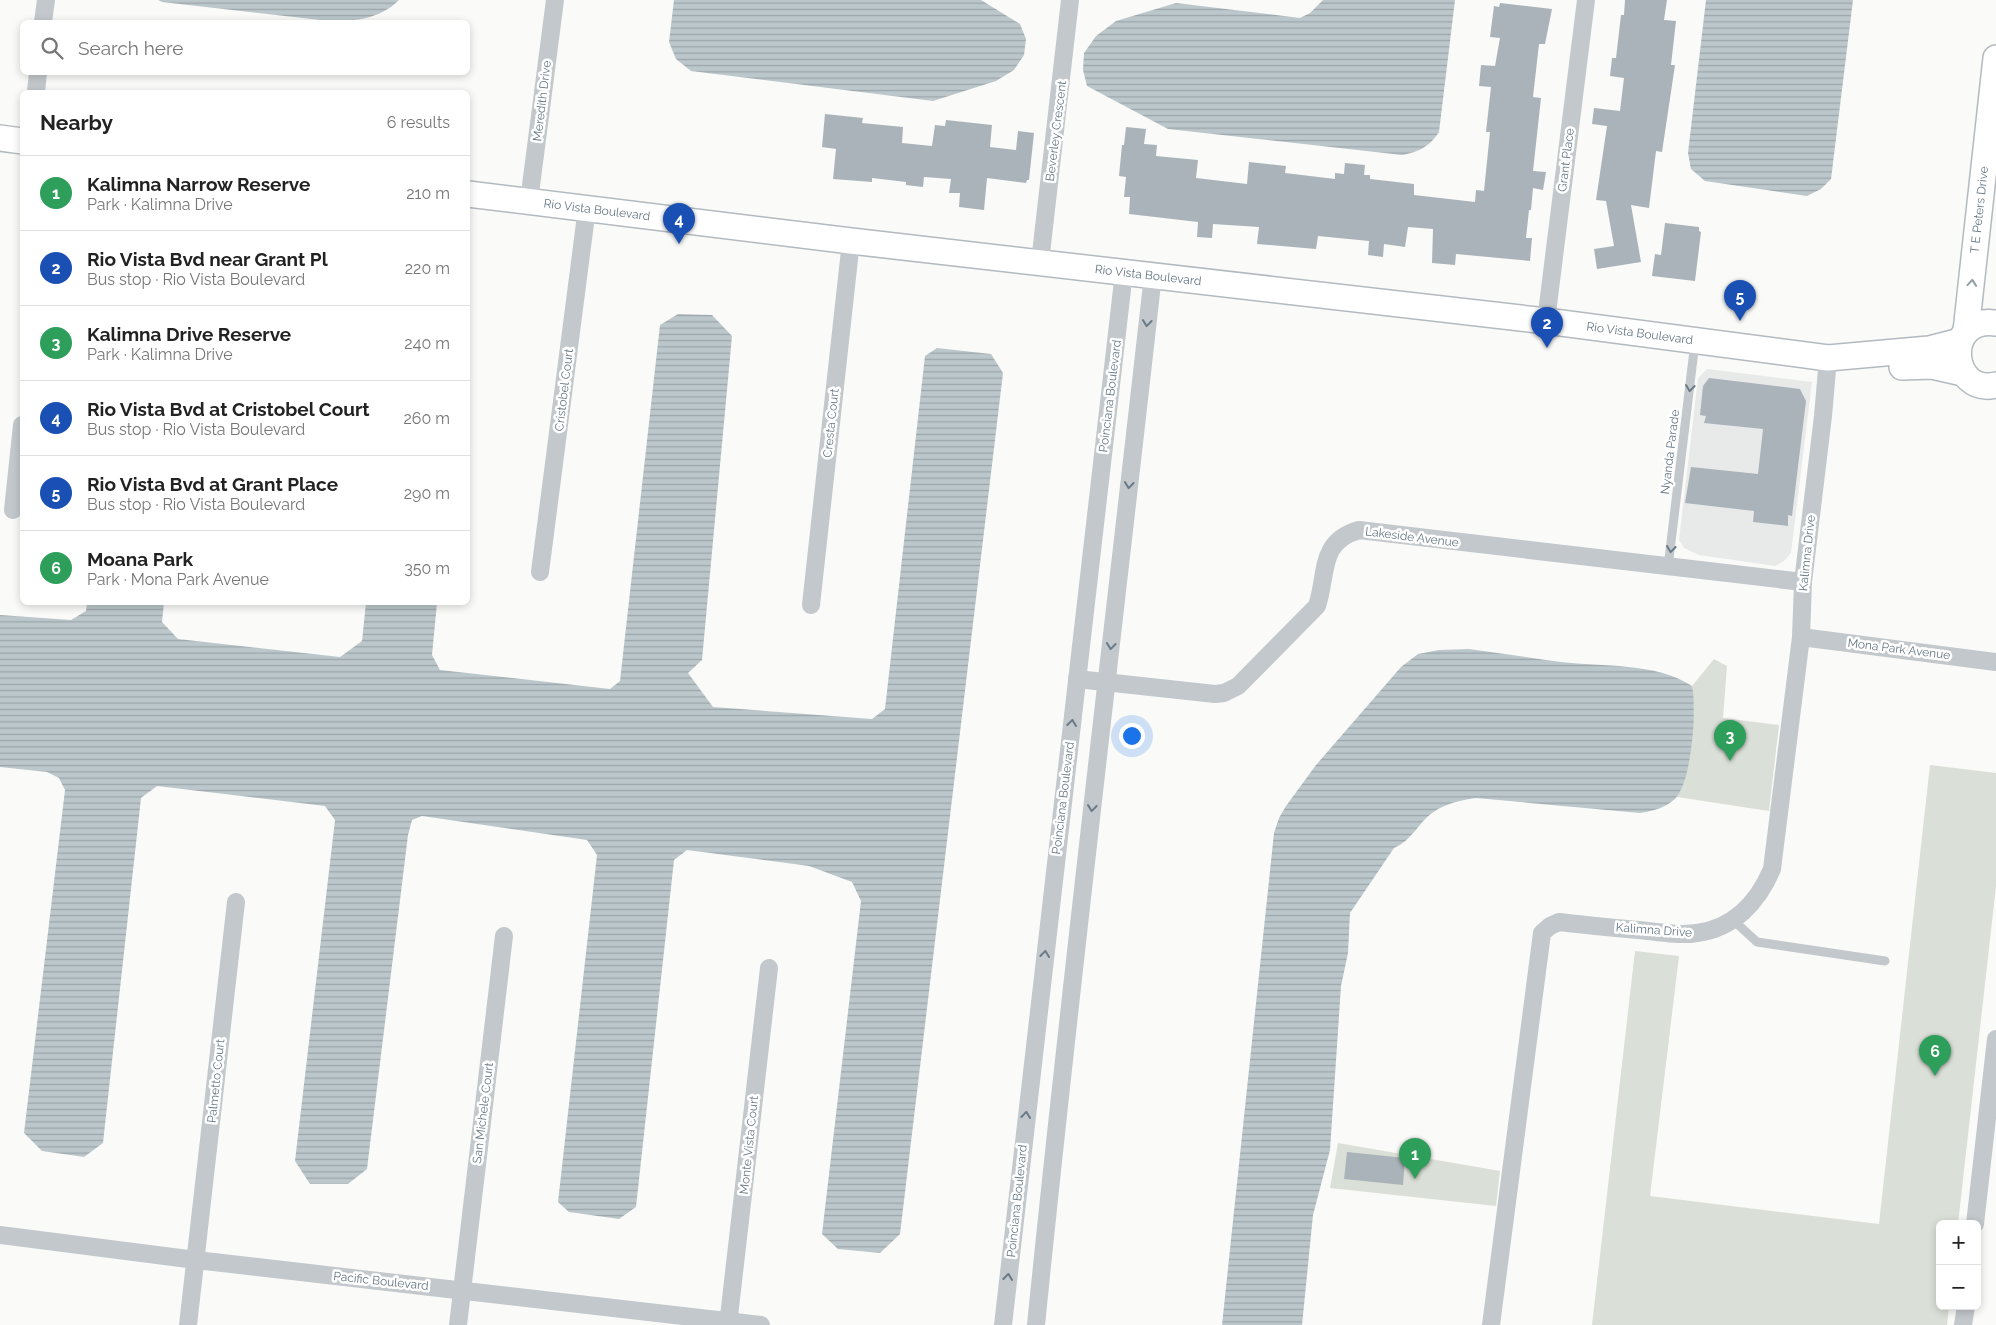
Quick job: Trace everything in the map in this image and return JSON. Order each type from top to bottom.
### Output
[{"type":"street","points":[[43,20],[46,0]]},
{"type":"street","name":"Meredith Drive","points":[[529,201],[555,0]]},
{"type":"street","name":"Beverley Crescent","points":[[1040,262],[1070,0]]},
{"type":"street","name":"Grant Place","points":[[1546,321],[1586,0]]},
{"type":"street","name":"T E Peters Drive","points":[[1963,373],[1957,357],[1963,336],[1995,72]]},
{"type":"street","points":[[36,90],[38,75]]},
{"type":"street","points":[[0,138],[20,141]]},
{"type":"street","name":"Rio Vista Boulevard","points":[[470,194],[851,241],[1546,321],[1828,358],[1929,350],[1963,336],[1974,325],[1984,322],[1996,323]]},
{"type":"street","name":"Cristobel Court","points":[[540,572],[587,208]]},
{"type":"street","name":"Cresta Court","points":[[811,605],[851,241]]},
{"type":"street","name":"Poinciana Boulevard","points":[[1003,1325],[1124,272]]},
{"type":"street","points":[[1036,1325],[1066,1026],[1107,682],[1152,275]]},
{"type":"street","name":"Rio Vista Boulevard","points":[[1828,358],[1850,368],[1886,369],[1917,365],[1932,366],[1963,373],[1982,385],[1996,385]]},
{"type":"street","name":"Kalimna Drive","points":[[1491,1325],[1542,932],[1559,922],[1672,933],[1696,934],[1715,929],[1734,920],[1750,906],[1764,888],[1772,869],[1801,637],[1803,582],[1828,358]]},
{"type":"street","points":[[13,510],[20,444]]},
{"type":"street","name":"Lakeside Avenue","points":[[1077,679],[1215,694],[1224,693],[1238,686],[1317,606],[1326,559],[1331,547],[1347,534],[1359,530],[1803,582]]},
{"type":"street","name":"Mona Park Avenue","points":[[1801,637],[1996,662]]},
{"type":"street","name":"Palmetto Court","points":[[188,1325],[236,902]]},
{"type":"street","name":"San Michele Court","points":[[458,1325],[504,936]]},
{"type":"street","name":"Monte Vista Court","points":[[729,1323],[769,968]]},
{"type":"street","points":[[1037,1023],[1066,1026]]},
{"type":"street","points":[[1975,1220],[1996,1039]]},
{"type":"street","name":"Pacific Boulevard","points":[[0,1235],[196,1260],[729,1323],[761,1325]]},
{"type":"street","points":[[1963,1325],[1965,1310]]},
{"type":"lane","name":"Nyanda Parade","points":[[1668,567],[1695,340]]},
{"type":"lane","points":[[1734,920],[1757,942],[1885,960]]},
{"type":"shaded area","points":[[158,0],[399,0],[378,14],[355,20],[320,20]]},
{"type":"shaded area","points":[[674,0],[981,0],[1020,24],[1026,39],[1024,55],[1014,70],[996,81],[933,101],[691,71],[676,59],[669,42]]},
{"type":"shaded area","points":[[1323,0],[1455,0],[1439,132],[1427,145],[1414,152],[1402,155],[1168,129],[1087,86],[1083,70],[1084,53],[1096,36],[1116,21],[1176,3],[1300,18],[1310,13]]},
{"type":"shaded area","points":[[1706,0],[1853,0],[1831,179],[1821,189],[1807,196],[1705,181],[1691,169],[1688,153]]},
{"type":"shaded area","points":[[678,314],[712,315],[732,336],[702,660],[688,673],[713,707],[872,719],[885,709],[925,356],[937,348],[991,354],[1003,373],[900,1234],[880,1253],[838,1249],[822,1234],[861,901],[852,882],[809,866],[687,850],[674,860],[636,1207],[619,1219],[569,1212],[558,1202],[597,855],[587,840],[422,816],[412,820],[408,835],[367,1169],[348,1184],[310,1184],[295,1161],[335,820],[325,806],[157,786],[141,798],[103,1143],[84,1157],[42,1151],[24,1133],[65,790],[59,778],[47,772],[0,767],[0,615],[71,620],[86,611],[87,605],[164,605],[162,622],[178,639],[340,657],[362,641],[366,605],[437,605],[432,655],[440,670],[610,689],[620,681],[660,325]]},
{"type":"shaded area","points":[[1707,369],[1812,382],[1791,553],[1784,561],[1775,566],[1699,555],[1684,548],[1679,540],[1698,378]]},
{"type":"shaded area","points":[[1469,649],[1561,662],[1645,669],[1677,678],[1692,686],[1694,711],[1692,744],[1686,777],[1675,799],[1659,809],[1640,813],[1476,798],[1460,801],[1444,806],[1429,815],[1406,841],[1394,848],[1350,913],[1348,953],[1341,986],[1330,1150],[1313,1215],[1302,1325],[1222,1325],[1274,833],[1279,818],[1316,765],[1401,667],[1418,654],[1439,650]]},
{"type":"shaded area","points":[[1714,659],[1727,666],[1723,718],[1779,725],[1769,811],[1677,797],[1694,711],[1692,686]]},
{"type":"shaded area","points":[[1930,765],[1996,773],[1996,886],[1958,1220],[1936,1220],[1936,1310],[1949,1310],[1947,1325],[1592,1325],[1635,951],[1679,956],[1650,1196],[1879,1224]]},
{"type":"shaded area","points":[[1338,1143],[1500,1171],[1496,1206],[1330,1188]]},
{"type":"building","points":[[1625,0],[1667,0],[1664,20],[1676,21],[1671,65],[1675,65],[1662,152],[1656,151],[1649,208],[1631,205],[1641,262],[1597,269],[1594,249],[1614,246],[1606,201],[1596,200],[1607,126],[1592,124],[1594,108],[1620,111],[1624,78],[1610,76],[1612,58],[1616,58],[1621,15],[1624,15]]},
{"type":"building","points":[[1500,3],[1552,9],[1545,44],[1539,44],[1533,97],[1541,98],[1533,171],[1546,172],[1543,190],[1533,188],[1531,210],[1529,210],[1526,238],[1532,238],[1530,261],[1456,254],[1455,265],[1432,263],[1433,229],[1408,227],[1405,247],[1384,244],[1383,257],[1368,255],[1369,241],[1318,236],[1316,249],[1257,244],[1259,227],[1213,224],[1212,238],[1197,237],[1198,222],[1129,214],[1130,197],[1124,197],[1126,177],[1119,176],[1126,127],[1146,129],[1144,144],[1157,145],[1156,156],[1198,160],[1196,178],[1247,184],[1249,162],[1286,166],[1285,173],[1335,179],[1335,173],[1344,174],[1345,163],[1365,165],[1364,175],[1370,175],[1370,179],[1414,184],[1414,195],[1475,202],[1476,190],[1484,191],[1490,132],[1486,132],[1491,87],[1479,86],[1481,65],[1495,66],[1500,38],[1490,37],[1494,6],[1499,7]]},
{"type":"building","points":[[825,114],[863,118],[862,123],[903,127],[902,143],[932,146],[935,125],[945,126],[946,120],[992,125],[990,147],[1016,150],[1018,131],[1034,133],[1029,180],[1026,183],[987,178],[984,210],[959,207],[960,193],[949,193],[951,179],[924,177],[923,187],[906,185],[906,182],[872,178],[872,182],[833,179],[836,149],[822,147]]},
{"type":"building","points":[[1665,223],[1699,227],[1701,232],[1695,281],[1652,276],[1655,254],[1661,255]]},
{"type":"building","points":[[1709,378],[1800,389],[1806,401],[1792,516],[1788,515],[1788,526],[1753,522],[1754,511],[1685,503],[1691,467],[1758,474],[1763,429],[1704,423],[1706,416],[1700,415],[1703,386]]},
{"type":"building","points":[[1347,1152],[1405,1158],[1403,1185],[1344,1179]]},
{"type":"place","name":"Rio Vista Bvd at Cristobel Court","points":[[679,244]]},
{"type":"place","name":"Rio Vista Bvd at Grant Place","points":[[1740,321]]},
{"type":"place","name":"Rio Vista Bvd near Grant Pl","points":[[1547,348]]},
{"type":"place","name":"Kalimna Drive Reserve","points":[[1730,761]]},
{"type":"place","name":"Moana Park","points":[[1935,1076]]},
{"type":"place","name":"Kalimna Narrow Reserve","points":[[1415,1179]]}]
